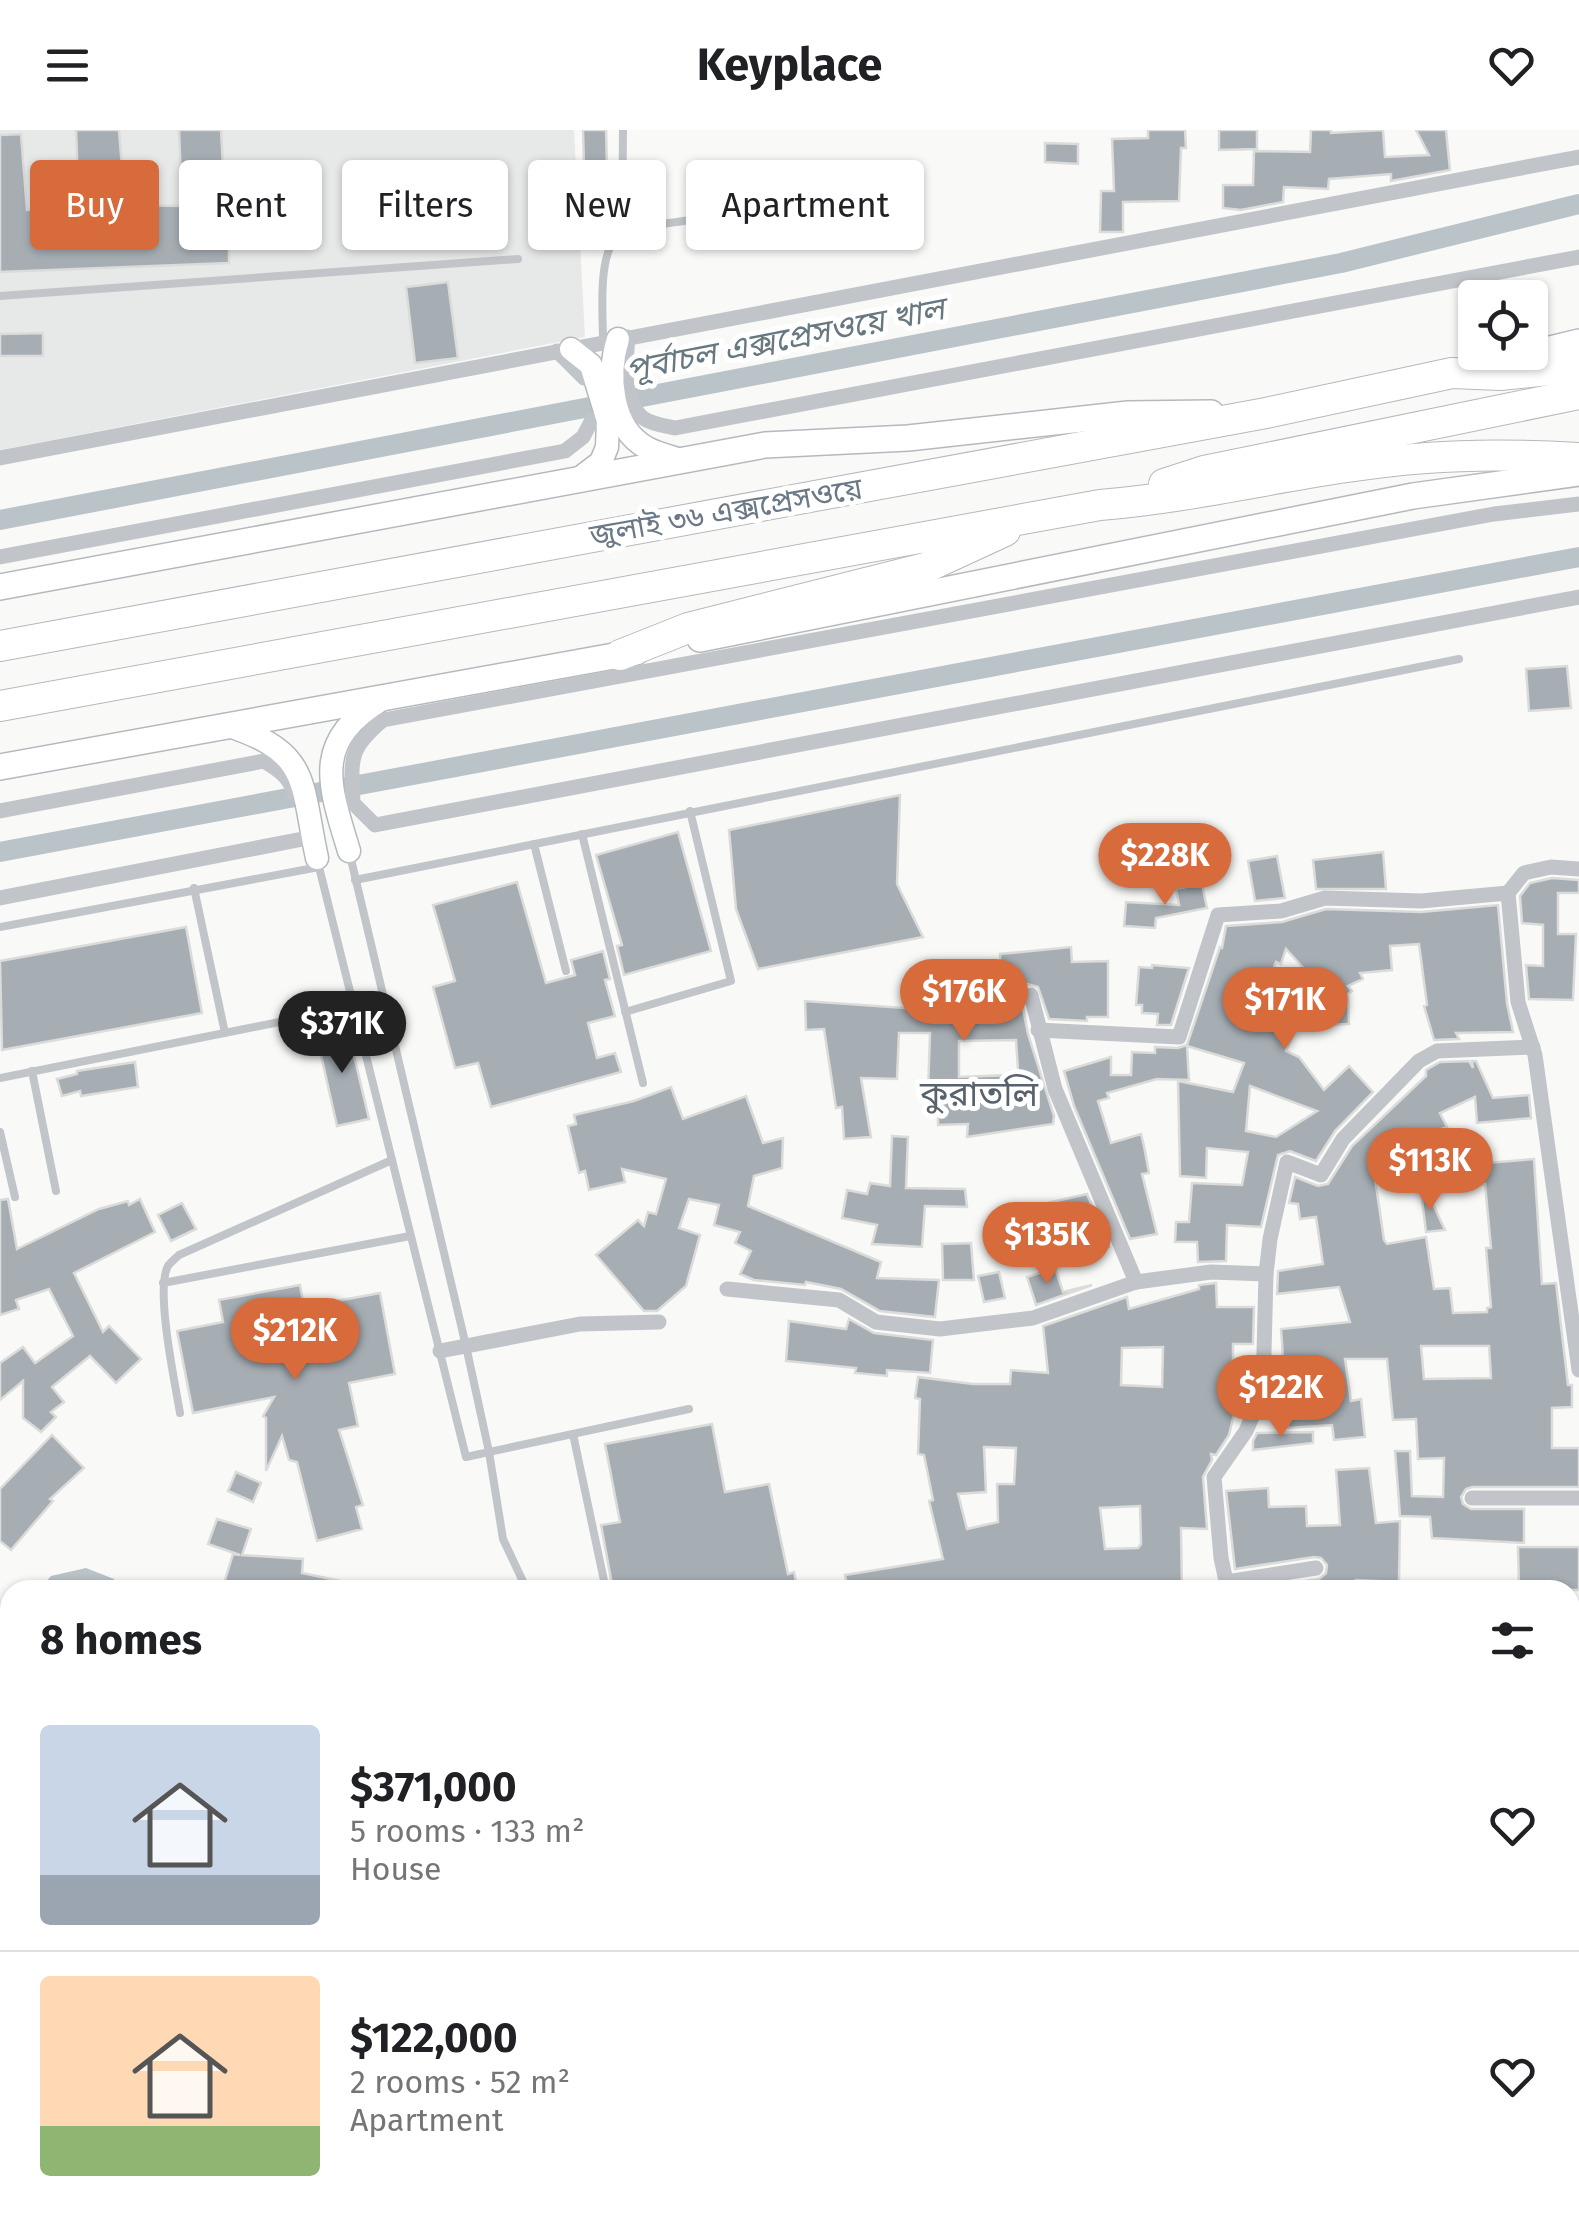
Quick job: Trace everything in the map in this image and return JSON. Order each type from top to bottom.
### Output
[{"type":"highway","name":"জুলাই ৩৬ এক্সপ্রেসওয়ে","points":[[0,646],[1266,413],[1452,373],[1500,375],[1579,367]]},
{"type":"highway","points":[[1100,504],[1204,471],[1579,394]]},
{"type":"highway","points":[[1100,504],[1169,499],[1424,458],[1579,458]]},
{"type":"highway","name":"জুলাই ৩৬ এক্সপ্রেসওয়ে","points":[[0,706],[1100,504]]},
{"type":"highway","points":[[620,655],[688,628],[925,568],[1045,515]]},
{"type":"main road","points":[[1452,373],[1579,342]]},
{"type":"main road","points":[[0,587],[766,445],[908,438],[1128,414],[1266,413]]},
{"type":"main road","points":[[0,767],[620,655],[1413,496],[1579,473]]},
{"type":"street","points":[[0,458],[574,358],[616,343],[1579,157]]},
{"type":"street","points":[[616,343],[642,418],[675,428],[1579,257]]},
{"type":"street","points":[[616,343],[612,386],[619,416],[630,434],[646,448],[678,459]]},
{"type":"street","points":[[574,358],[597,380],[608,421],[607,446],[601,462],[580,478]]},
{"type":"street","points":[[0,558],[565,451],[584,437],[592,420]]},
{"type":"street","points":[[348,851],[330,773],[330,756],[383,720],[1455,522],[1579,504]]},
{"type":"street","points":[[392,694],[366,709],[347,744],[353,803],[375,825],[1579,598]]},
{"type":"street","points":[[0,898],[313,850],[297,770],[290,758],[269,752],[226,725]]},
{"type":"street","points":[[0,811],[269,752]]},
{"type":"street","points":[[1579,870],[1552,868],[1524,873],[1508,893],[1518,1002],[1532,1047],[1579,1370]]},
{"type":"street","points":[[1038,1030],[1179,1037],[1218,915],[1281,910],[1324,898],[1421,901],[1508,893]]},
{"type":"street","points":[[1031,995],[1055,1089],[1136,1282]]},
{"type":"street","points":[[1226,1580],[1220,1558],[1214,1477],[1246,1431],[1263,1392],[1266,1274],[1287,1162],[1322,1175],[1342,1139],[1419,1061],[1437,1051],[1532,1047]]},
{"type":"street","points":[[727,1289],[839,1300],[876,1322],[940,1329],[1033,1318],[1136,1282],[1211,1272],[1266,1274]]},
{"type":"street","points":[[440,1351],[580,1324],[659,1322]]},
{"type":"street","points":[[1472,1498],[1579,1498]]},
{"type":"street","points":[[1257,1580],[1316,1568]]},
{"type":"lane","points":[[622,130],[622,160]]},
{"type":"lane","points":[[611,250],[602,276],[616,343]]},
{"type":"lane","points":[[0,296],[518,259]]},
{"type":"lane","points":[[355,880],[1459,658]]},
{"type":"lane","points":[[626,1012],[731,981],[690,811]]},
{"type":"lane","points":[[582,834],[643,1083]]},
{"type":"lane","points":[[534,844],[566,971]]},
{"type":"lane","points":[[0,928],[194,888],[313,850],[466,1457],[689,1409]]},
{"type":"lane","points":[[348,851],[490,1452],[503,1539],[521,1580]]},
{"type":"lane","points":[[194,888],[225,1033]]},
{"type":"lane","points":[[0,1078],[354,1007]]},
{"type":"lane","points":[[32,1071],[56,1192]]},
{"type":"lane","points":[[0,1132],[15,1197]]},
{"type":"lane","points":[[180,1412],[163,1282],[168,1265],[180,1255],[392,1160]]},
{"type":"lane","points":[[163,1282],[410,1236]]},
{"type":"lane","points":[[572,1434],[604,1580]]},
{"type":"shaded area","points":[[0,130],[574,130],[576,160],[528,160],[528,250],[580,250],[585,337],[0,450]]},
{"type":"shaded area","points":[[86,1568],[114,1580],[48,1580]]},
{"type":"building","points":[[76,130],[119,130],[121,160],[77,160]]},
{"type":"building","points":[[179,130],[221,130],[223,160],[180,160]]},
{"type":"building","points":[[583,130],[606,130],[607,160],[584,160]]},
{"type":"building","points":[[1148,130],[1185,130],[1179,201],[1123,202],[1123,232],[1100,232],[1101,191],[1114,191],[1112,139],[1148,138]]},
{"type":"building","points":[[1219,130],[1257,130],[1257,149],[1219,150]]},
{"type":"building","points":[[1311,130],[1383,130],[1385,157],[1429,155],[1416,130],[1446,130],[1450,170],[1391,181],[1391,174],[1329,179],[1328,189],[1284,187],[1283,202],[1241,210],[1223,208],[1223,185],[1253,185],[1254,151],[1310,152]]},
{"type":"building","points":[[21,134],[27,210],[30,210],[30,250],[159,250],[159,206],[179,206],[179,250],[229,250],[229,263],[0,272],[0,135]]},
{"type":"building","points":[[1045,143],[1078,144],[1078,164],[1045,162]]},
{"type":"building","points":[[448,282],[458,358],[415,363],[406,287]]},
{"type":"building","points":[[43,333],[43,356],[0,356],[0,334]]},
{"type":"building","points":[[1567,666],[1571,708],[1529,711],[1526,669]]},
{"type":"building","points":[[900,795],[897,884],[923,937],[758,969],[736,909],[729,830]]},
{"type":"building","points":[[678,832],[711,951],[624,975],[617,946],[622,945],[596,855]]},
{"type":"building","points":[[1383,852],[1386,889],[1316,889],[1313,860]]},
{"type":"building","points":[[1277,856],[1285,898],[1255,901],[1248,861]]},
{"type":"building","points":[[1552,878],[1579,880],[1579,893],[1558,893],[1558,934],[1576,934],[1573,1000],[1529,999],[1526,965],[1543,966],[1543,925],[1522,923],[1520,896],[1530,883]]},
{"type":"building","points":[[517,882],[546,983],[575,975],[571,960],[603,951],[610,979],[605,980],[615,1016],[588,1023],[597,1058],[615,1053],[621,1072],[491,1107],[478,1063],[455,1068],[433,987],[455,981],[433,905]]},
{"type":"building","points":[[1202,884],[1207,908],[1156,918],[1155,928],[1124,926],[1126,902],[1179,905],[1176,889]]},
{"type":"building","points":[[1498,905],[1513,1032],[1456,1033],[1459,1039],[1434,1040],[1424,1006],[1427,1005],[1419,944],[1390,946],[1392,970],[1360,973],[1363,979],[1348,986],[1352,991],[1348,994],[1349,1024],[1324,1025],[1323,986],[1286,1051],[1299,1057],[1324,1090],[1349,1066],[1373,1092],[1335,1131],[1316,1161],[1290,1151],[1278,1155],[1261,1227],[1227,1225],[1226,1261],[1198,1262],[1197,1242],[1175,1242],[1176,1222],[1189,1222],[1192,1183],[1242,1185],[1248,1152],[1207,1148],[1206,1178],[1180,1176],[1178,1081],[1233,1092],[1244,1063],[1187,1046],[1189,1080],[1157,1079],[1107,1093],[1109,1098],[1098,1101],[1111,1143],[1141,1134],[1144,1146],[1149,1173],[1142,1174],[1157,1234],[1130,1239],[1074,1106],[1064,1071],[1111,1057],[1111,1075],[1131,1075],[1132,1052],[1155,1053],[1155,1047],[1187,1045],[1222,948],[1226,926],[1282,922],[1326,909],[1421,912]],"holes":[[[1286,949],[1308,973],[1317,976],[1257,1031],[1271,991],[1266,988]],[[1250,1086],[1317,1111],[1276,1137],[1246,1131]]]},
{"type":"building","points":[[186,927],[202,1013],[2,1050],[0,961]]},
{"type":"building","points":[[1071,947],[1072,962],[1108,961],[1108,1017],[1087,1017],[1087,1021],[1049,1019],[1038,987],[1027,984],[1020,993],[1053,1124],[967,1137],[968,1124],[938,1125],[938,1092],[928,1092],[930,1033],[899,1033],[897,1079],[861,1078],[871,1137],[844,1139],[842,1107],[836,1108],[824,1029],[806,1030],[805,1001],[919,1009],[920,997],[1002,991],[1000,954]],"holes":[[[1016,1040],[1018,1070],[1009,1071],[1010,1075],[959,1077],[959,1041]]]},
{"type":"building","points":[[1139,967],[1189,968],[1171,1025],[1157,1025],[1158,1014],[1142,1013],[1142,1005],[1136,1005]]},
{"type":"building","points":[[347,1026],[369,1119],[337,1126],[316,1033]]},
{"type":"building","points":[[1469,1061],[1473,1068],[1472,1061],[1476,1061],[1493,1098],[1529,1095],[1531,1118],[1477,1123],[1475,1097],[1440,1113],[1447,1127],[1404,1142],[1412,1160],[1373,1165],[1384,1240],[1387,1244],[1426,1237],[1434,1289],[1450,1288],[1453,1313],[1487,1312],[1491,1307],[1486,1248],[1491,1248],[1485,1184],[1450,1189],[1443,1138],[1471,1134],[1475,1164],[1534,1159],[1542,1284],[1556,1283],[1568,1385],[1572,1385],[1572,1407],[1552,1408],[1552,1448],[1579,1448],[1579,1487],[1472,1487],[1461,1497],[1471,1509],[1524,1509],[1524,1543],[1432,1538],[1430,1517],[1400,1516],[1395,1451],[1410,1451],[1412,1496],[1443,1497],[1444,1458],[1418,1459],[1416,1419],[1393,1420],[1387,1359],[1345,1359],[1351,1401],[1361,1399],[1365,1437],[1334,1440],[1332,1425],[1288,1428],[1281,1329],[1350,1322],[1339,1287],[1277,1294],[1278,1271],[1323,1264],[1316,1217],[1300,1219],[1298,1204],[1289,1203],[1295,1177],[1318,1186],[1328,1184],[1352,1146],[1426,1076],[1426,1070],[1440,1062]],"holes":[[[1421,1346],[1489,1346],[1491,1378],[1424,1379]]]},
{"type":"building","points":[[135,1062],[138,1087],[62,1096],[57,1079],[77,1071]]},
{"type":"building","points":[[671,1087],[683,1119],[746,1096],[763,1143],[783,1138],[782,1168],[754,1176],[748,1206],[881,1262],[877,1278],[939,1280],[935,1317],[880,1311],[841,1289],[806,1282],[805,1285],[754,1280],[740,1274],[751,1251],[735,1243],[740,1232],[714,1225],[719,1205],[689,1199],[679,1228],[700,1235],[686,1286],[657,1311],[644,1311],[596,1255],[638,1220],[644,1226],[648,1212],[656,1214],[666,1179],[622,1169],[625,1182],[589,1190],[585,1171],[579,1173],[568,1126],[576,1124],[574,1115],[634,1101]]},
{"type":"building","points":[[892,1136],[908,1137],[906,1188],[965,1189],[967,1207],[925,1206],[922,1247],[872,1244],[877,1225],[842,1218],[847,1190],[867,1194],[870,1183],[890,1186]]},
{"type":"building","points":[[1423,1183],[1445,1230],[1426,1232],[1420,1184]]},
{"type":"building","points":[[1087,1194],[1109,1247],[1093,1251],[1091,1241],[1054,1250],[1043,1204]]},
{"type":"building","points":[[8,1199],[17,1249],[99,1209],[128,1201],[129,1205],[140,1199],[155,1232],[74,1273],[103,1332],[109,1326],[141,1359],[116,1383],[90,1356],[52,1387],[64,1402],[51,1412],[56,1417],[41,1432],[23,1418],[23,1381],[0,1400],[0,1363],[23,1347],[35,1363],[73,1336],[49,1289],[16,1300],[19,1309],[0,1315],[0,1200]]},
{"type":"building","points":[[182,1203],[196,1229],[171,1241],[158,1215]]},
{"type":"building","points":[[971,1243],[974,1280],[943,1280],[942,1244]]},
{"type":"building","points":[[1055,1268],[1063,1292],[1092,1285],[1036,1305],[1027,1277]]},
{"type":"building","points":[[999,1272],[1005,1298],[984,1302],[978,1276]]},
{"type":"building","points":[[1216,1283],[1217,1307],[1254,1307],[1253,1344],[1233,1344],[1233,1392],[1239,1393],[1229,1435],[1216,1455],[1211,1454],[1203,1477],[1207,1529],[1181,1528],[1182,1580],[846,1580],[845,1575],[943,1559],[929,1501],[933,1500],[924,1455],[918,1454],[918,1377],[1010,1384],[1011,1370],[1048,1373],[1043,1326],[1127,1297],[1129,1309],[1199,1289],[1199,1285]],"holes":[[[1163,1347],[1162,1387],[1121,1385],[1122,1348]],[[984,1447],[1016,1448],[1014,1484],[997,1484],[998,1522],[967,1529],[958,1494],[986,1492]],[[1140,1506],[1138,1548],[1105,1549],[1100,1508]]]},
{"type":"building","points":[[300,1285],[304,1307],[380,1293],[395,1374],[349,1383],[358,1426],[339,1430],[363,1505],[356,1507],[362,1529],[317,1541],[297,1462],[289,1460],[282,1436],[266,1471],[263,1416],[274,1397],[193,1413],[177,1331],[223,1322],[219,1300]]},
{"type":"building","points":[[849,1319],[874,1333],[933,1340],[930,1373],[887,1370],[887,1376],[855,1373],[856,1368],[786,1361],[789,1321],[846,1329]]},
{"type":"building","points":[[712,1424],[725,1492],[769,1484],[788,1574],[794,1572],[796,1580],[611,1580],[601,1525],[620,1522],[605,1444]]},
{"type":"building","points":[[1313,1432],[1313,1443],[1253,1450],[1257,1433]]},
{"type":"building","points":[[52,1435],[84,1468],[50,1499],[53,1501],[11,1550],[0,1541],[0,1489]]},
{"type":"building","points":[[1369,1468],[1376,1523],[1400,1521],[1399,1580],[1313,1580],[1326,1573],[1327,1565],[1314,1557],[1235,1569],[1226,1491],[1268,1488],[1269,1507],[1306,1506],[1307,1526],[1340,1525],[1336,1470]]},
{"type":"building","points":[[236,1472],[261,1483],[253,1502],[228,1491]]},
{"type":"building","points":[[217,1519],[251,1529],[242,1555],[303,1559],[302,1573],[336,1580],[225,1580],[233,1554],[240,1555],[208,1544]]},
{"type":"building","points":[[1518,1547],[1579,1547],[1579,1580],[1519,1580]]},
{"type":"waterway","name":"পূর্বাচল এক্সপ্রেসওয়ে খাল","points":[[0,520],[1341,263],[1579,204]]},
{"type":"waterway","name":"পূর্বাচল এক্সপ্রেসওয়ে খাল","points":[[0,852],[1579,557]]},
{"type":"district","name":"কুরাতলি","points":[[979,1094]]}]
